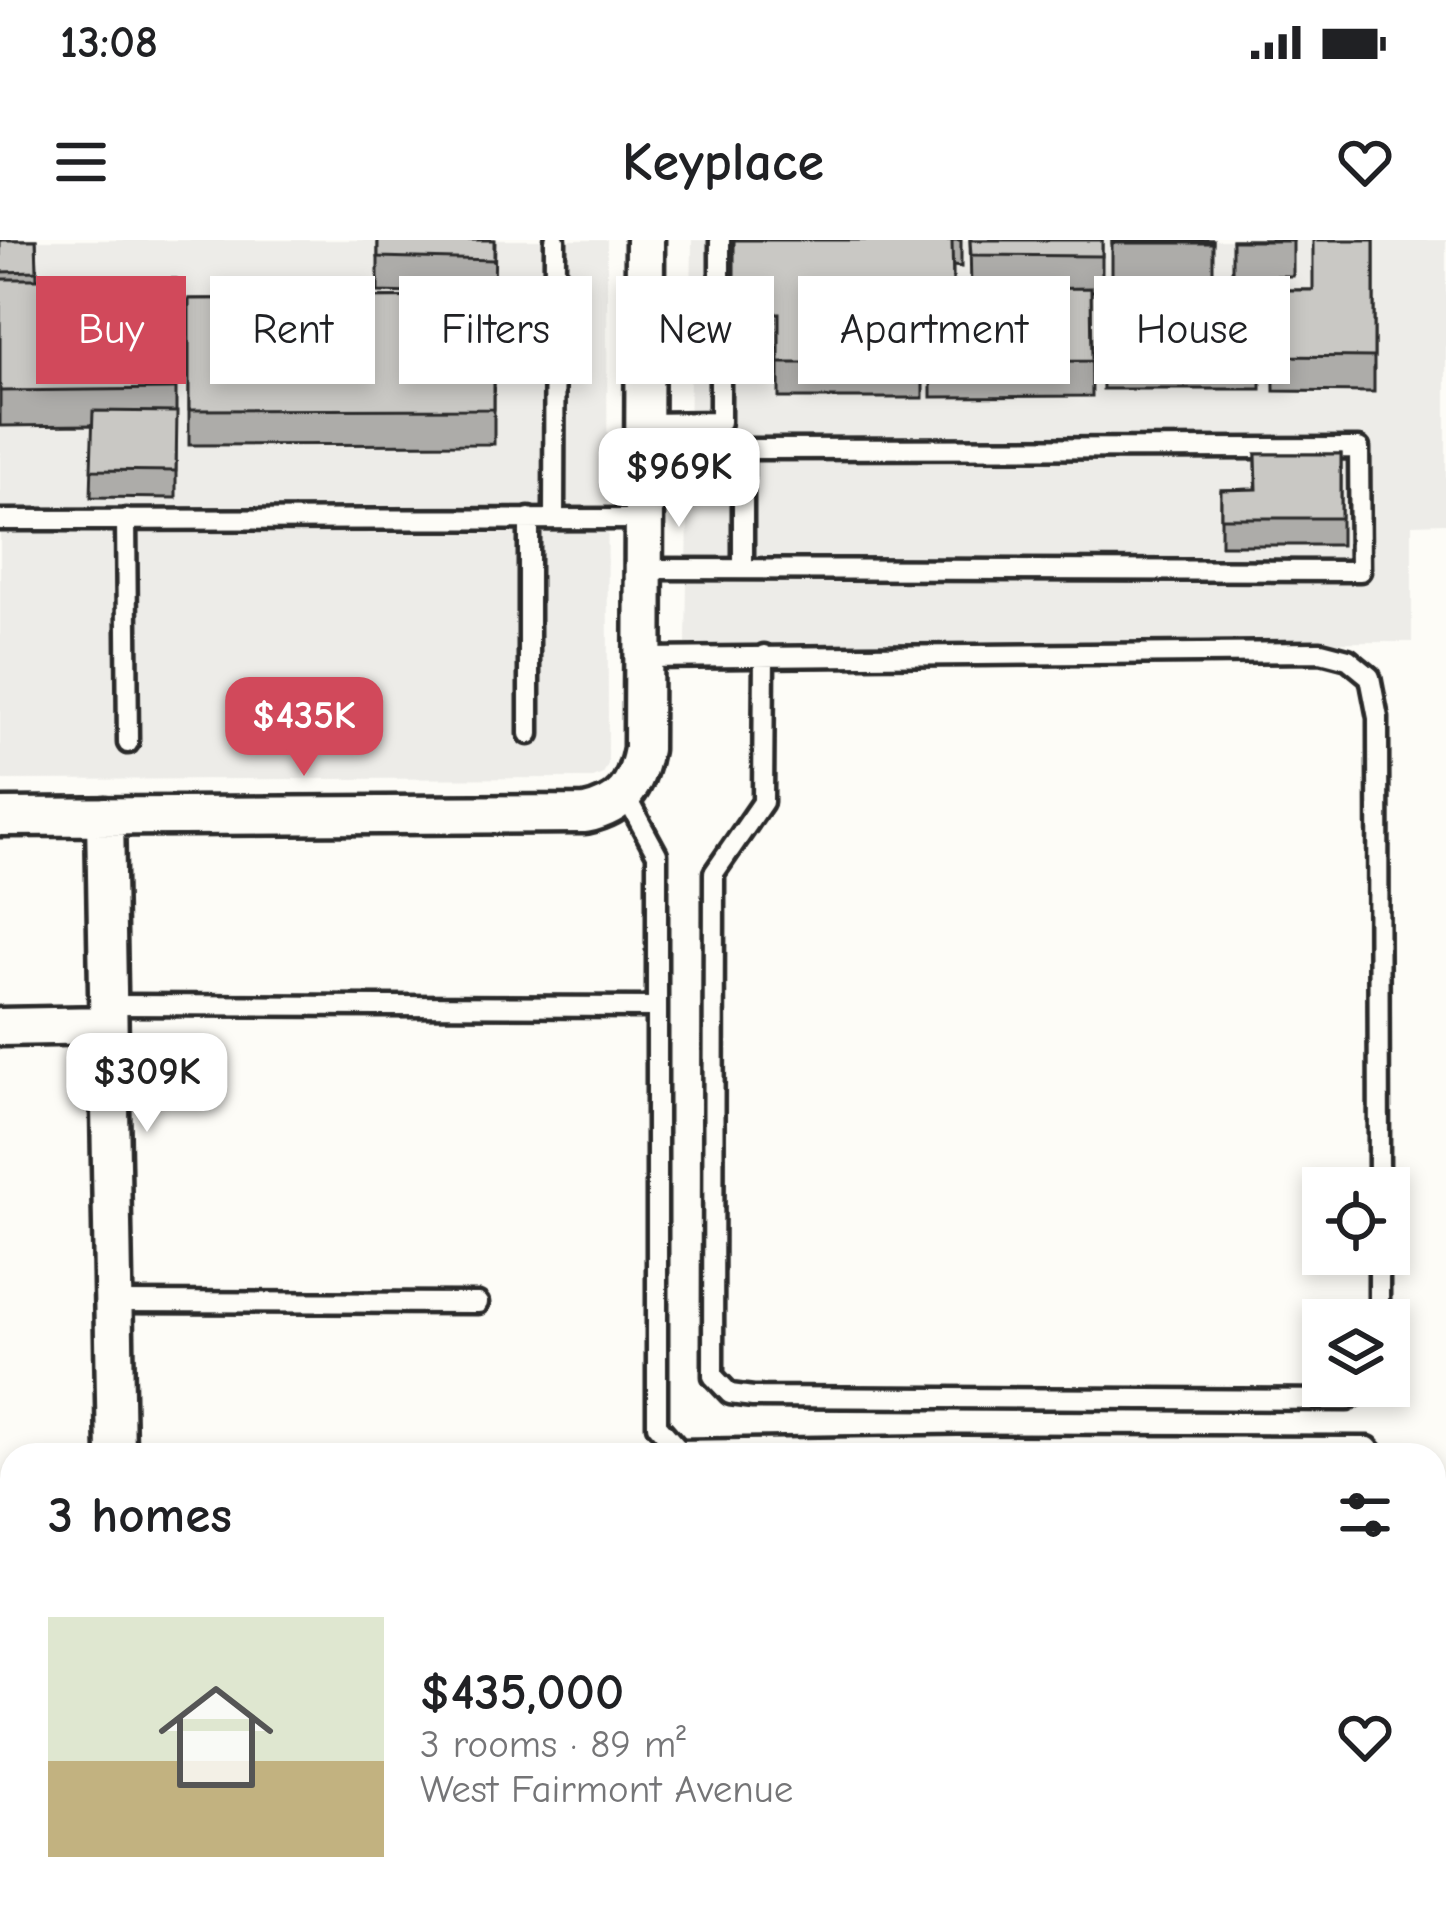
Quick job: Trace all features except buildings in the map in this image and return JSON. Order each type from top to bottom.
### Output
[{"type":"street","points":[[0,817],[585,814],[606,810],[626,797],[638,776],[643,749],[645,240]]},
{"type":"street","points":[[105,816],[116,1443]]},
{"type":"street","points":[[0,1028],[108,1015]]},
{"type":"lane","points":[[554,518],[555,240]]},
{"type":"lane","points":[[719,240],[720,422],[742,449],[742,569]]},
{"type":"lane","points":[[644,423],[720,422]]},
{"type":"lane","points":[[644,569],[1360,571],[1359,448],[742,449]]},
{"type":"lane","points":[[529,518],[530,734]]},
{"type":"lane","points":[[126,519],[128,743]]},
{"type":"lane","points":[[0,520],[644,519]]},
{"type":"lane","points":[[643,658],[1321,652],[1348,659],[1370,677],[1378,718],[1379,1167]]},
{"type":"lane","points":[[764,655],[764,802],[715,873],[713,1376],[730,1394],[754,1397],[1302,1400]]},
{"type":"lane","points":[[626,797],[657,854],[657,1424],[673,1443]]},
{"type":"lane","points":[[108,1015],[657,1007]]},
{"type":"lane","points":[[115,1302],[478,1303]]},
{"type":"shaded area","points":[[0,240],[607,240],[608,764],[603,774],[593,778],[0,780]]},
{"type":"shaded area","points":[[692,240],[1446,240],[1446,523],[1412,524],[1412,642],[686,644],[690,384],[774,384],[774,276],[691,276]]}]
